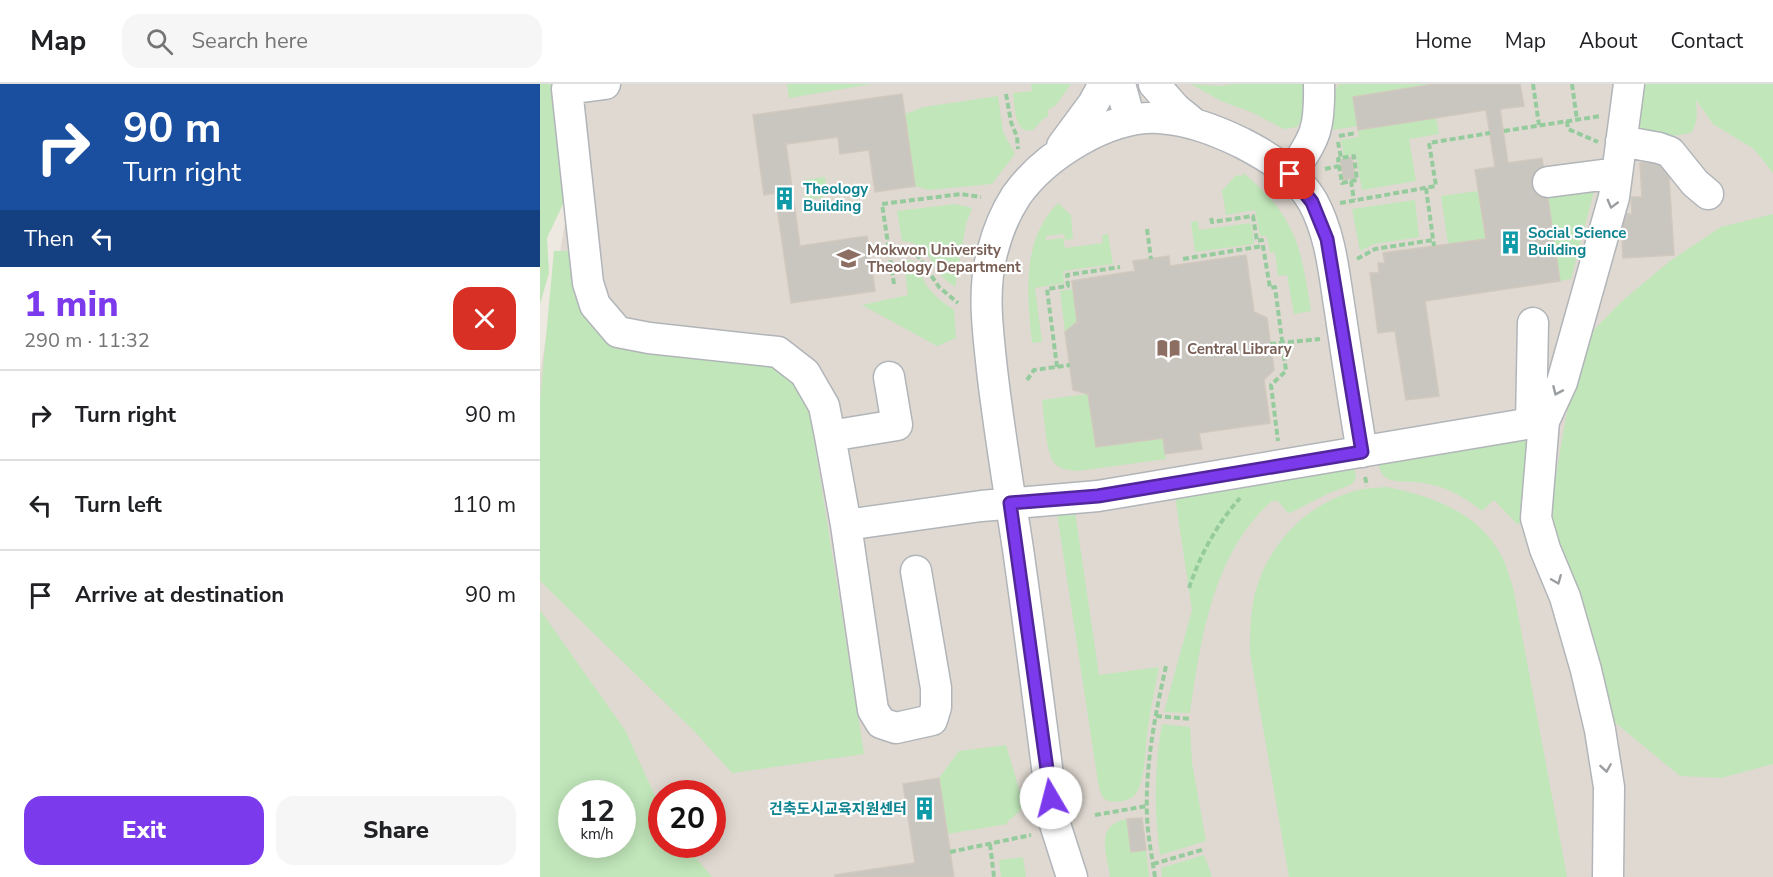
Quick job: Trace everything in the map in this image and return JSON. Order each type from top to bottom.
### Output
[{"type":"lane","points":[[605,84],[566,87],[588,283],[595,305],[618,332],[649,338],[777,352],[805,373],[824,406],[846,525],[873,710],[881,723],[897,728],[932,720],[936,708],[936,688],[916,571]]},
{"type":"lane","points":[[1051,161],[1093,104],[1104,84]]},
{"type":"lane","points":[[1120,84],[1136,120]]},
{"type":"lane","points":[[1136,120],[1141,84]]},
{"type":"lane","points":[[1154,84],[1175,108],[1192,122],[1261,153],[1290,174],[1312,202],[1327,239],[1362,452]]},
{"type":"lane","points":[[1290,174],[1314,138],[1320,116],[1319,84]]},
{"type":"lane","points":[[846,525],[1010,503],[1098,496],[1538,422],[1562,382],[1614,197],[1614,144],[1629,84]]},
{"type":"lane","points":[[1072,877],[1054,821],[989,343],[986,288],[992,252],[1008,210],[1027,183],[1051,161],[1105,127],[1136,120],[1160,118],[1192,122]]},
{"type":"lane","points":[[1548,182],[1614,144],[1659,148],[1670,152],[1695,183],[1708,194]]},
{"type":"lane","points":[[1533,323],[1538,422],[1536,518],[1545,549],[1568,608],[1600,730],[1609,787],[1608,877]]},
{"type":"lane","points":[[830,436],[897,425],[889,377]]},
{"type":"path","points":[[1533,84],[1539,125]]},
{"type":"path","points":[[1572,84],[1577,120]]},
{"type":"path","points":[[1006,94],[1018,149]]},
{"type":"path","points":[[1504,131],[1577,120],[1614,144]]},
{"type":"path","points":[[1567,121],[1568,129],[1614,144]]},
{"type":"path","points":[[1341,158],[1353,156],[1357,180],[1342,183],[1338,159],[1341,158],[1338,136],[1356,133]]},
{"type":"path","points":[[1333,204],[1436,186],[1429,143],[1490,133]]},
{"type":"path","points":[[1322,169],[1339,166]]},
{"type":"path","points":[[1351,181],[1354,200]]},
{"type":"path","points":[[1426,188],[1434,246]]},
{"type":"path","points":[[894,284],[882,204],[961,194],[981,197]]},
{"type":"path","points":[[1211,218],[1212,222],[1253,216],[1257,241],[1262,240],[1270,288],[1275,287],[1286,371],[1271,385],[1279,446]]},
{"type":"path","points":[[1147,229],[1151,259]]},
{"type":"path","points":[[1353,261],[1375,249],[1433,240]]},
{"type":"path","points":[[1183,259],[1263,246]]},
{"type":"path","points":[[890,253],[908,251],[916,253],[939,287],[958,303]]},
{"type":"path","points":[[1057,367],[1047,289],[1068,286],[1067,275],[1120,267]]},
{"type":"path","points":[[1270,344],[1323,339]]},
{"type":"path","points":[[1027,380],[1034,370],[1070,365]]},
{"type":"path","points":[[1189,588],[1205,549],[1242,496]]},
{"type":"path","points":[[1155,877],[1147,806],[1147,780],[1166,666]]},
{"type":"path","points":[[1156,716],[1191,719]]},
{"type":"path","points":[[1095,815],[1147,806]]},
{"type":"path","points":[[950,852],[1031,836]]},
{"type":"path","points":[[990,844],[994,877]]},
{"type":"path","points":[[1153,864],[1205,849]]},
{"type":"shaded area","points":[[557,84],[1773,84],[1773,877],[635,877],[632,858],[636,858],[636,780],[615,780],[540,629],[540,374],[574,168]]},
{"type":"green space","points":[[540,84],[575,84],[571,187],[547,238],[549,273],[540,304]]},
{"type":"green space","points":[[787,84],[872,84],[789,98]]},
{"type":"green space","points":[[1031,84],[1071,84],[1056,105],[1048,110],[1048,116],[1033,130],[1027,130],[1022,128],[1017,119],[1013,93],[1032,91]]},
{"type":"green space","points":[[1191,84],[1220,86],[1305,84],[1305,114],[1297,127],[1284,129],[1251,112],[1221,101]]},
{"type":"green space","points":[[1339,84],[1434,84],[1358,126],[1333,130],[1335,90]]},
{"type":"green space","points":[[1639,84],[1773,84],[1773,173],[1754,149],[1713,124],[1696,100],[1696,120],[1692,132],[1664,136],[1637,131]]},
{"type":"green space","points":[[998,96],[1003,132],[1015,154],[992,184],[928,190],[915,186],[905,114],[924,107]]},
{"type":"green space","points":[[1436,117],[1439,134],[1409,139],[1416,181],[1362,190],[1356,154],[1344,156],[1341,140],[1359,137],[1358,130]]},
{"type":"green space","points":[[1243,173],[1275,204],[1293,234],[1304,268],[1311,311],[1294,314],[1287,275],[1278,276],[1275,252],[1270,253],[1267,236],[1260,236],[1255,210],[1226,215],[1222,191],[1236,175],[1242,176]]},
{"type":"green space","points":[[825,177],[827,194],[824,197],[806,200],[804,180]]},
{"type":"green space","points":[[1478,191],[1486,239],[1448,244],[1441,196]]},
{"type":"green space","points":[[1594,191],[1571,279],[1560,281],[1548,197]]},
{"type":"green space","points":[[1415,200],[1419,237],[1374,244],[1360,251],[1352,209]]},
{"type":"green space","points":[[1058,203],[1071,215],[1073,239],[1065,240],[1064,234],[1046,236],[1046,240],[1063,238],[1065,248],[1103,243],[1102,235],[1108,234],[1113,264],[1063,271],[1064,283],[1035,288],[1042,342],[1032,343],[1028,288],[1032,251],[1046,218]]},
{"type":"green space","points":[[955,204],[972,208],[966,224],[955,287],[940,274],[922,248],[902,241],[897,211]]},
{"type":"green space","points":[[1773,214],[1773,764],[1721,778],[1680,776],[1612,720],[1549,516],[1566,417],[1587,337],[1621,302],[1670,261],[1721,227]]},
{"type":"green space","points":[[1198,221],[1199,230],[1251,223],[1254,244],[1195,252],[1191,222]]},
{"type":"green space","points":[[554,251],[571,251],[591,321],[769,365],[797,384],[810,415],[864,754],[732,773],[695,732],[540,581],[540,401]]},
{"type":"green space","points":[[912,260],[930,290],[954,310],[956,338],[937,346],[862,305],[908,295],[904,261]]},
{"type":"green space","points":[[1073,289],[1077,322],[1065,332],[1060,291]]},
{"type":"green space","points":[[1088,394],[1096,447],[1163,438],[1166,459],[1078,471],[1056,465],[1048,445],[1042,400]]},
{"type":"green space","points":[[1538,433],[1527,522],[1517,524],[1494,500],[1482,511],[1447,489],[1431,484],[1388,479],[1383,476],[1379,468],[1379,462]]},
{"type":"green space","points":[[1349,468],[1355,470],[1356,477],[1352,484],[1290,513],[1278,501],[1272,501],[1252,522],[1235,546],[1213,599],[1199,656],[1190,713],[1164,712],[1192,610],[1174,490]]},
{"type":"green space","points":[[1387,487],[1437,502],[1468,518],[1493,542],[1504,560],[1513,587],[1567,877],[1289,877],[1250,653],[1254,598],[1267,562],[1277,546],[1302,519],[1317,508],[1351,492]]},
{"type":"green space","points":[[1074,505],[1099,675],[1159,667],[1139,789],[1130,799],[1123,801],[1106,800],[1098,782],[1056,507]]},
{"type":"green space","points":[[540,610],[625,730],[648,780],[648,858],[696,858],[712,877],[540,877]]},
{"type":"green space","points":[[1162,724],[1190,727],[1192,763],[1206,841],[1160,855],[1156,790],[1157,757]]},
{"type":"green space","points":[[1006,745],[1023,802],[1020,811],[1007,824],[947,834],[939,778],[959,751]]},
{"type":"green space","points":[[1127,819],[1131,852],[1146,850],[1149,877],[1110,877],[1105,850],[1106,834],[1117,822]]},
{"type":"green space","points":[[1204,855],[1212,877],[1162,877],[1161,868]]},
{"type":"green space","points":[[1023,857],[1026,877],[1001,877],[999,860]]},
{"type":"building","name":"Social Science Building","points":[[1434,84],[1520,84],[1524,106],[1500,109],[1508,163],[1542,158],[1560,281],[1425,301],[1439,396],[1406,400],[1395,331],[1378,333],[1370,273],[1379,273],[1378,263],[1385,263],[1383,253],[1486,239],[1475,170],[1495,167],[1486,110],[1358,130],[1353,97]]},
{"type":"building","name":"Theology Building","points":[[902,94],[915,186],[875,192],[869,150],[840,154],[838,137],[786,144],[800,246],[867,236],[875,291],[791,303],[775,193],[764,195],[753,115]]},
{"type":"building","points":[[1352,157],[1355,178],[1344,180],[1340,160]]},
{"type":"building","points":[[1668,162],[1674,255],[1623,258],[1621,214],[1632,214],[1631,197],[1642,197],[1640,163]]},
{"type":"building","name":"Central Library","points":[[1246,255],[1254,312],[1267,318],[1274,370],[1264,380],[1270,423],[1199,433],[1202,449],[1165,454],[1163,438],[1096,447],[1088,394],[1073,390],[1065,332],[1077,322],[1072,281],[1135,271],[1133,261],[1169,256],[1170,266]]},
{"type":"building","name":"건축도시교육지원센터","points":[[939,778],[954,877],[835,877],[835,875],[915,863],[903,784]]},
{"type":"building","points":[[1142,818],[1146,850],[1131,852],[1127,819]]},
{"type":"place","name":"Theology Building","points":[[785,198]]},
{"type":"place","name":"Social Science Building","points":[[1510,242]]},
{"type":"place","name":"Mokwon University Theology Department","points":[[849,259]]},
{"type":"place","name":"Central Library","points":[[1169,349]]},
{"type":"place","name":"건축도시교육지원센터","points":[[925,809]]},
{"type":"route","points":[[1051,798],[1010,503],[1098,496],[1362,452],[1327,239],[1312,202],[1290,174]]}]
